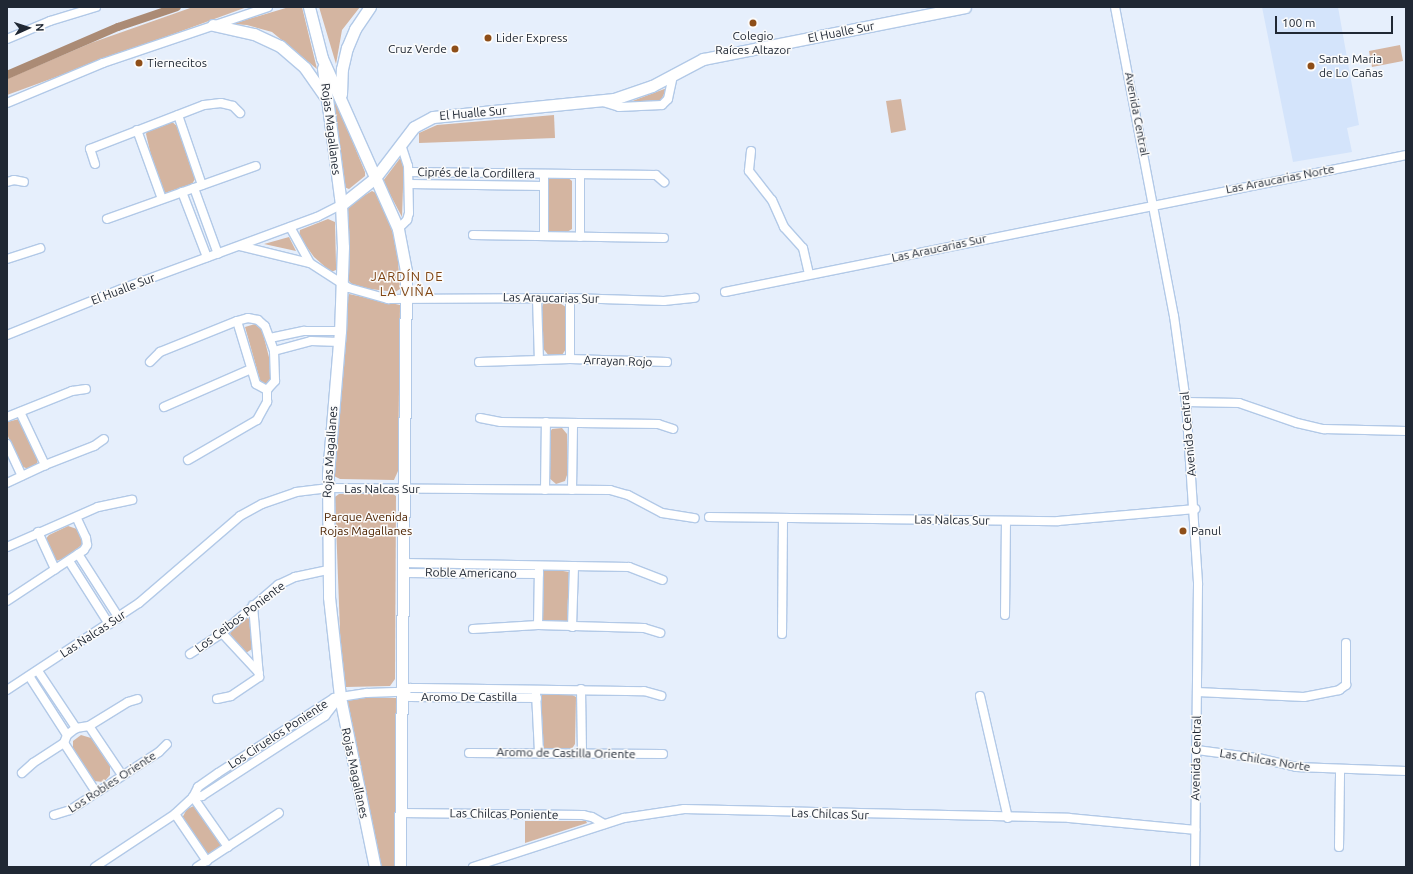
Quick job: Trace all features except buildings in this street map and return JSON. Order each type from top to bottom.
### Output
[{"type":"street","points":[[7,39],[50,21],[96,7]]},
{"type":"street","points":[[7,103],[103,63],[268,7]]},
{"type":"street","name":"Rojas Magallanes","points":[[309,7],[322,58],[341,205],[342,285],[340,337],[328,488],[328,570],[340,697],[375,867]]},
{"type":"street","points":[[341,101],[341,80],[347,48],[355,29],[370,7]]},
{"type":"street","name":"El Hualle Sur","points":[[7,336],[207,257],[290,227],[341,205],[375,178],[419,123],[441,115],[603,102],[639,92],[707,58],[965,7]]},
{"type":"street","name":"Avenida Central","points":[[1115,7],[1154,204],[1174,316],[1186,402],[1195,509],[1198,585],[1195,867]]},
{"type":"street","points":[[213,26],[254,34],[280,46],[306,68],[326,98]]},
{"type":"street","name":"Rojas Magallanes","points":[[322,58],[398,229],[405,258],[407,299],[400,867]]},
{"type":"street","name":"El Hualle Sur","points":[[603,102],[619,107],[662,106],[668,99],[673,75]]},
{"type":"street","points":[[95,164],[90,149],[204,105],[222,103],[233,106],[240,113]]},
{"type":"street","points":[[178,115],[202,185]]},
{"type":"street","points":[[137,130],[162,200]]},
{"type":"street","points":[[398,229],[409,218],[409,172],[401,144]]},
{"type":"street","points":[[751,151],[749,171],[776,206],[784,227],[803,248],[809,274]]},
{"type":"street","name":"Las Araucarias Norte","points":[[1154,204],[1406,155]]},
{"type":"street","points":[[107,220],[256,166]]},
{"type":"street","name":"Ciprés de la Cordillera","points":[[409,172],[544,175],[656,175],[664,182]]},
{"type":"street","name":"Ciprés de la Cordillera","points":[[544,175],[544,236]]},
{"type":"street","points":[[580,175],[580,237]]},
{"type":"street","points":[[7,182],[14,180],[24,182]]},
{"type":"street","name":"Ciprés de la Cordillera","points":[[410,184],[544,186]]},
{"type":"street","points":[[194,188],[218,254]]},
{"type":"street","points":[[182,192],[207,257]]},
{"type":"street","name":"Las Araucarias Sur","points":[[725,292],[1154,204]]},
{"type":"street","points":[[290,227],[310,262]]},
{"type":"street","points":[[473,235],[664,238]]},
{"type":"street","points":[[240,246],[310,262],[342,285],[370,296],[407,299]]},
{"type":"street","points":[[7,259],[40,248]]},
{"type":"street","points":[[537,298],[539,360]]},
{"type":"street","name":"Las Araucarias Sur","points":[[407,299],[570,298],[664,302],[695,298]]},
{"type":"street","name":"Arrayan Rojo","points":[[570,298],[570,359]]},
{"type":"street","points":[[150,362],[160,352],[248,318],[258,320],[265,326],[270,338],[274,351],[275,381],[267,390],[267,402],[257,420],[188,460]]},
{"type":"street","points":[[238,321],[256,384],[267,390]]},
{"type":"street","points":[[270,338],[304,330],[340,337]]},
{"type":"street","points":[[274,351],[311,341],[340,337]]},
{"type":"street","name":"Arrayan Rojo","points":[[478,362],[570,359],[666,362]]},
{"type":"street","points":[[164,407],[251,369]]},
{"type":"street","points":[[7,416],[72,391],[86,389]]},
{"type":"street","points":[[1186,402],[1239,403],[1296,423],[1324,429],[1406,431]]},
{"type":"street","points":[[20,412],[45,465]]},
{"type":"street","points":[[480,418],[501,422],[658,424],[673,429]]},
{"type":"street","points":[[545,490],[546,422]]},
{"type":"street","points":[[572,490],[573,423]]},
{"type":"street","points":[[7,483],[45,465],[94,446],[104,438]]},
{"type":"street","points":[[7,444],[22,476]]},
{"type":"street","name":"Las Nalcas Sur","points":[[7,690],[119,618],[158,588],[240,516],[286,495],[328,488],[616,491],[628,494],[662,513],[695,518]]},
{"type":"street","points":[[7,547],[38,532],[98,508],[132,500]]},
{"type":"street","name":"Las Nalcas Sur","points":[[709,517],[1058,521],[1195,509]]},
{"type":"street","points":[[7,601],[69,561],[87,545],[76,517]]},
{"type":"street","points":[[782,634],[783,518]]},
{"type":"street","points":[[1004,615],[1006,521]]},
{"type":"street","points":[[38,532],[55,569]]},
{"type":"street","points":[[78,554],[119,618]]},
{"type":"street","points":[[69,561],[110,624]]},
{"type":"street","points":[[538,625],[539,565]]},
{"type":"street","name":"Roble Americano","points":[[404,568],[539,565],[629,568],[662,580]]},
{"type":"street","points":[[572,627],[574,566]]},
{"type":"street","name":"Roble Americano","points":[[404,568],[539,574]]},
{"type":"street","name":"Los Ceibos Poniente","points":[[190,654],[222,632],[253,604],[278,585],[313,572],[328,570]]},
{"type":"street","points":[[217,699],[231,696],[256,681],[259,674],[253,604]]},
{"type":"street","points":[[473,629],[538,625],[644,628],[660,633]]},
{"type":"street","points":[[222,632],[259,674]]},
{"type":"street","points":[[1198,692],[1304,697],[1339,690],[1346,684],[1346,643]]},
{"type":"street","points":[[38,671],[76,728]]},
{"type":"street","points":[[29,676],[96,792]]},
{"type":"street","name":"Aromo De Castilla","points":[[340,697],[367,693],[402,692],[410,688],[644,690],[661,696]]},
{"type":"street","points":[[536,688],[539,753]]},
{"type":"street","points":[[580,689],[582,754]]},
{"type":"street","name":"Aromo De Castilla","points":[[402,692],[410,697],[536,698]]},
{"type":"street","points":[[980,696],[1008,818]]},
{"type":"street","name":"Los Ciruelos Poniente","points":[[95,867],[175,814],[194,797],[198,787],[218,773],[321,705],[340,697]]},
{"type":"street","points":[[22,774],[33,763],[65,739],[76,728],[89,726],[128,702],[138,699]]},
{"type":"street","points":[[89,726],[122,775]]},
{"type":"street","name":"Los Robles Oriente","points":[[54,815],[70,810],[159,752],[167,744]]},
{"type":"street","name":"Las Chilcas Norte","points":[[1196,750],[1258,758],[1296,768],[1340,771],[1406,771]]},
{"type":"street","name":"Aromo de Castilla Oriente","points":[[469,753],[663,754]]},
{"type":"street","points":[[1339,848],[1340,771]]},
{"type":"street","points":[[194,797],[228,847]]},
{"type":"street","name":"Las Chilcas Sur","points":[[473,867],[604,824],[644,814],[684,809],[1074,819],[1195,830]]},
{"type":"street","points":[[197,867],[270,821],[279,813]]},
{"type":"street","name":"Las Chilcas Poniente","points":[[401,813],[583,815],[592,817],[604,824]]},
{"type":"street","points":[[175,814],[207,861]]},
{"type":"shaded area","name":"Santa Maria de Lo Cañas","points":[[1262,7],[1338,7],[1359,125],[1347,128],[1352,152],[1293,162]]},
{"type":"green space","points":[[193,7],[247,7],[7,95],[7,79],[91,43]]},
{"type":"green space","points":[[289,7],[302,7],[317,69],[272,32],[247,25],[232,24]]},
{"type":"green space","points":[[319,7],[360,7],[342,30],[336,64]]},
{"type":"green space","points":[[1400,45],[1403,61],[1372,67],[1369,51]]},
{"type":"green space","points":[[328,82],[365,172],[365,176],[349,189],[344,187]]},
{"type":"green space","points":[[667,88],[661,100],[654,104],[627,103]]},
{"type":"green space","points":[[901,99],[906,130],[891,133],[886,101]]},
{"type":"green space","points":[[554,115],[555,138],[419,143],[419,133],[437,125]]},
{"type":"green space","points":[[170,120],[178,127],[195,179],[192,184],[165,193],[158,185],[146,134],[148,129]]},
{"type":"green space","points":[[401,157],[404,158],[402,217],[383,181]]},
{"type":"green space","points":[[567,177],[572,181],[572,229],[567,232],[548,233],[543,178]]},
{"type":"green space","points":[[372,191],[376,193],[386,212],[397,246],[400,289],[395,292],[354,287],[349,281],[346,206]]},
{"type":"green space","points":[[328,219],[335,222],[336,270],[331,272],[314,257],[299,236],[300,230]]},
{"type":"green space","points":[[289,237],[296,251],[264,244]]},
{"type":"green space","name":"Parque Avenida Rojas Magallanes","points":[[349,294],[400,305],[398,471],[394,480],[340,479],[332,475],[347,300]]},
{"type":"green space","points":[[556,301],[566,307],[566,349],[562,355],[549,356],[542,347],[542,307],[544,302]]},
{"type":"green space","points":[[255,324],[262,330],[270,361],[271,384],[262,387],[245,327]]},
{"type":"green space","points":[[19,419],[38,459],[37,464],[28,469],[21,466],[7,434],[7,422]]},
{"type":"green space","points":[[562,428],[567,434],[567,475],[565,481],[556,484],[548,477],[549,434],[552,429]]},
{"type":"green space","name":"Parque Avenida Rojas Magallanes","points":[[339,494],[393,494],[396,496],[395,679],[390,686],[346,687],[342,684],[335,497]]},
{"type":"green space","points":[[68,526],[77,529],[83,544],[65,558],[56,561],[44,541],[49,535]]},
{"type":"green space","points":[[545,568],[569,572],[567,623],[542,622],[542,571]]},
{"type":"green space","points":[[246,616],[251,621],[252,649],[246,653],[230,634],[233,628]]},
{"type":"green space","points":[[547,693],[569,693],[576,697],[575,744],[571,750],[545,750],[541,747],[540,700],[542,695]]},
{"type":"green space","points":[[347,698],[396,698],[395,867],[381,867]]},
{"type":"green space","points":[[81,735],[91,738],[110,766],[110,775],[104,782],[93,781],[73,749],[73,741]]},
{"type":"green space","points":[[196,805],[221,844],[219,852],[206,856],[182,818],[187,809]]},
{"type":"green space","points":[[525,821],[586,821],[587,823],[525,843]]},
{"type":"waterway","points":[[7,75],[118,27],[177,7]]},
{"type":"place","name":"Colegio Raíces Altazor","points":[[753,23]]},
{"type":"place","name":"Lider Express","points":[[488,38]]},
{"type":"place","name":"Cruz Verde","points":[[455,49]]},
{"type":"place","name":"Tiernecitos","points":[[139,63]]},
{"type":"place","name":"Santa Maria de Lo Cañas","points":[[1311,66]]},
{"type":"place","name":"Panul","points":[[1183,531]]},
{"type":"district","name":"JARDÍN DE LA VIÑA","points":[[407,284]]}]
